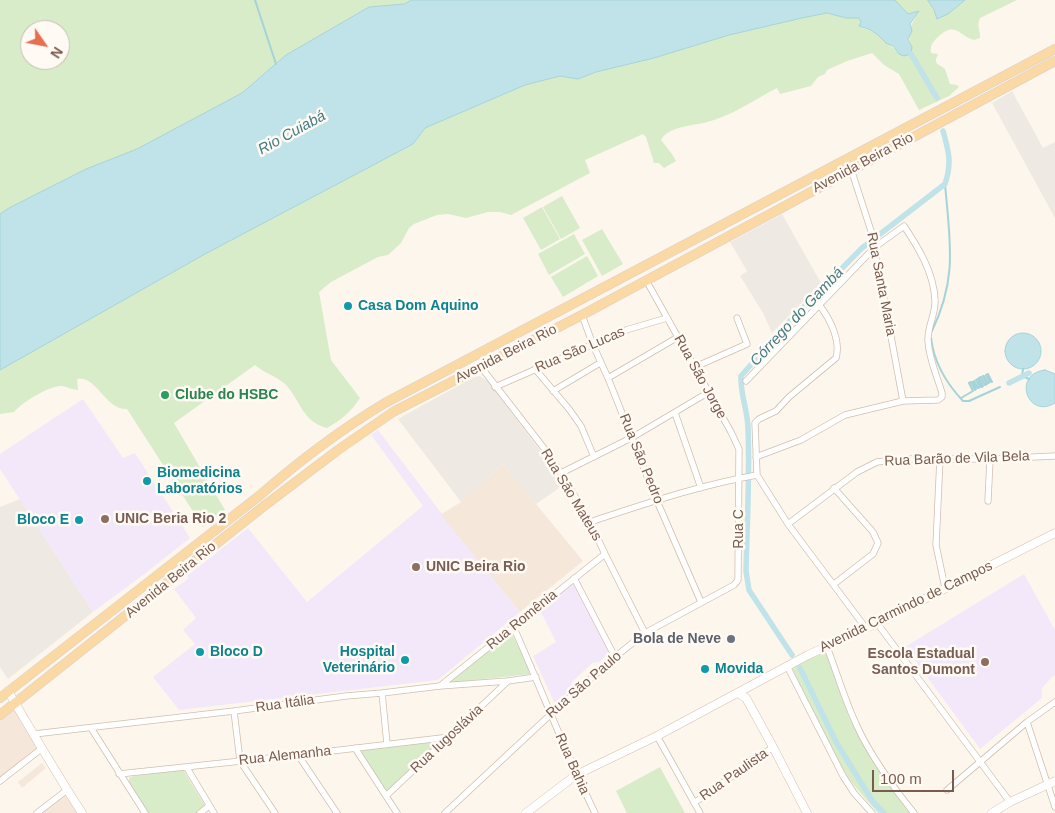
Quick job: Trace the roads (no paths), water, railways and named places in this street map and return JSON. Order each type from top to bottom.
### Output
[{"type":"main road","name":"Avenida Beira Rio","points":[[0,698],[259,496],[290,469],[384,403],[1055,49]]},
{"type":"main road","name":"Avenida Beira Rio","points":[[0,715],[295,482],[393,412],[584,313],[1055,61]]},
{"type":"main road","points":[[584,297],[588,302],[584,313]]},
{"type":"main road","points":[[481,367],[483,357],[507,339]]},
{"type":"main road","points":[[303,460],[303,471],[308,473]]},
{"type":"main road","points":[[290,469],[296,474],[295,482]]},
{"type":"main road","name":"Avenida Carmindo de Campos","points":[[526,813],[576,775],[657,736],[723,699],[730,693],[876,623],[1055,533]]},
{"type":"main road","points":[[110,612],[112,619],[118,622]]},
{"type":"main road","points":[[742,695],[752,684]]},
{"type":"main road","points":[[8,691],[41,749],[82,813]]},
{"type":"main road","points":[[730,693],[742,695],[773,747],[807,813]]},
{"type":"main road","name":"Avenida Carmindo de Campos","points":[[723,699],[742,695]]},
{"type":"main road","points":[[992,813],[1010,802],[1055,781]]},
{"type":"street","name":"Rua Santa Maria","points":[[851,169],[872,234],[903,401]]},
{"type":"street","points":[[746,382],[875,248],[904,226],[930,274],[935,300],[933,317],[928,332],[928,343],[930,357],[942,397],[938,400],[903,401],[845,416],[801,440],[756,457]]},
{"type":"street","name":"Rua São Jorge","points":[[646,280],[739,449],[741,477]]},
{"type":"street","points":[[820,306],[836,339],[838,348],[836,358],[788,397],[776,411],[756,421],[756,475],[788,524],[865,627]]},
{"type":"street","name":"Rua São Pedro","points":[[584,313],[592,345],[608,378],[657,500],[701,602]]},
{"type":"street","name":"Rua São Lucas","points":[[495,387],[626,330],[667,318]]},
{"type":"street","points":[[695,367],[747,344],[737,318]]},
{"type":"street","points":[[608,378],[678,337]]},
{"type":"street","points":[[553,391],[600,363]]},
{"type":"street","name":"Rua São Mateus","points":[[481,367],[543,447],[560,473],[590,522],[604,554],[645,633]]},
{"type":"street","points":[[536,369],[581,426],[594,457]]},
{"type":"street","points":[[560,473],[632,437],[709,392]]},
{"type":"street","points":[[674,413],[701,488]]},
{"type":"street","name":"Rua Barão de Vila Bela","points":[[788,524],[834,488],[866,466],[877,462],[900,459],[990,459],[1055,456]]},
{"type":"street","points":[[940,458],[936,545],[945,588]]},
{"type":"street","points":[[988,501],[990,459]]},
{"type":"street","points":[[590,522],[657,500],[741,477],[756,475]]},
{"type":"street","name":"Rua C","points":[[738,580],[741,477]]},
{"type":"street","points":[[834,488],[873,532],[878,543],[873,554],[834,584]]},
{"type":"street","name":"Rua Romênia","points":[[440,686],[604,554]]},
{"type":"street","points":[[574,578],[615,657]]},
{"type":"street","name":"Rua São Paulo","points":[[445,813],[550,715],[645,633],[734,585],[738,580]]},
{"type":"street","points":[[876,623],[1010,802]]},
{"type":"street","name":"Rua Bahia","points":[[513,626],[576,775],[595,813]]},
{"type":"street","points":[[827,646],[856,726],[905,803],[914,813]]},
{"type":"street","points":[[787,666],[843,776],[854,793],[872,813]]},
{"type":"street","name":"Rua Itália","points":[[34,734],[346,696],[382,694],[440,686],[536,677]]},
{"type":"street","name":"Rua Iugoslávia","points":[[386,796],[508,681]]},
{"type":"street","points":[[382,694],[387,744]]},
{"type":"street","points":[[946,790],[1055,702]]},
{"type":"street","points":[[234,711],[240,761],[275,813]]},
{"type":"street","points":[[1028,722],[1055,808]]},
{"type":"street","points":[[91,728],[145,813]]},
{"type":"street","points":[[657,736],[700,813]]},
{"type":"street","name":"Rua Alemanha","points":[[120,774],[450,737]]},
{"type":"street","name":"Rua Paulista","points":[[694,803],[773,747]]},
{"type":"street","points":[[354,748],[397,813]]},
{"type":"street","points":[[0,781],[41,749]]},
{"type":"street","points":[[298,755],[337,813]]},
{"type":"street","points":[[186,768],[214,813]]},
{"type":"street","points":[[36,813],[67,790]]},
{"type":"street","points":[[200,813],[210,806]]},
{"type":"water","name":"Rio Cuiabá","points":[[412,0],[895,0],[908,14],[919,11],[910,24],[912,31],[908,39],[912,47],[911,54],[904,56],[899,54],[893,46],[886,43],[871,30],[859,26],[861,22],[859,18],[846,18],[827,13],[729,35],[654,58],[596,72],[578,79],[560,76],[525,85],[425,128],[413,144],[205,254],[0,370],[0,214],[86,169],[137,149],[242,93],[286,55],[369,7],[404,4]]},
{"type":"water","points":[[928,0],[965,0],[948,14],[937,19]]},
{"type":"water","points":[[1023,333],[1030,334],[1036,338],[1040,344],[1040,358],[1036,364],[1030,368],[1023,369],[1016,368],[1010,364],[1006,358],[1005,351],[1006,344],[1010,338],[1016,334]]},
{"type":"water","points":[[1045,370],[1055,374],[1055,403],[1045,407],[1037,406],[1031,401],[1026,387],[1028,379],[1035,373]]},
{"type":"waterway","points":[[255,0],[276,64]]},
{"type":"waterway","points":[[911,54],[937,98]]},
{"type":"waterway","name":"Córrego do Gambá","points":[[792,655],[749,590],[746,571],[749,482],[748,429],[741,376],[788,323],[862,248],[945,184],[949,158],[943,131]]},
{"type":"waterway","points":[[931,333],[940,313],[949,277],[950,242],[945,184]]},
{"type":"waterway","points":[[931,338],[935,356],[942,372],[951,387],[963,401],[969,401],[1000,387]]},
{"type":"waterway","points":[[1023,369],[1022,376],[1029,379]]},
{"type":"waterway","points":[[1009,383],[1029,373]]},
{"type":"waterway","points":[[961,398],[973,391],[969,383],[971,382],[975,390],[973,382],[978,388],[980,387],[976,380],[978,379],[982,387],[979,378],[981,377],[985,385],[987,384],[983,376],[988,383],[990,382],[986,375],[988,374],[992,382]]},
{"type":"waterway","name":"Córrego do Gambá","points":[[800,668],[836,742],[873,802],[884,813]]},
{"type":"place","name":"Casa Dom Aquino","points":[[348,306]]},
{"type":"place","name":"Clube do HSBC","points":[[165,395]]},
{"type":"place","name":"Biomedicina Laboratórios","points":[[147,481]]},
{"type":"place","name":"UNIC Beria Rio 2","points":[[105,519]]},
{"type":"place","name":"Bloco E","points":[[79,520]]},
{"type":"place","name":"UNIC Beira Rio","points":[[416,567]]},
{"type":"place","name":"Bola de Neve","points":[[731,639]]},
{"type":"place","name":"Bloco D","points":[[200,652]]},
{"type":"place","name":"Hospital Veterinário","points":[[405,660]]},
{"type":"place","name":"Escola Estadual Santos Dumont","points":[[985,662]]},
{"type":"place","name":"Movida","points":[[705,669]]}]
